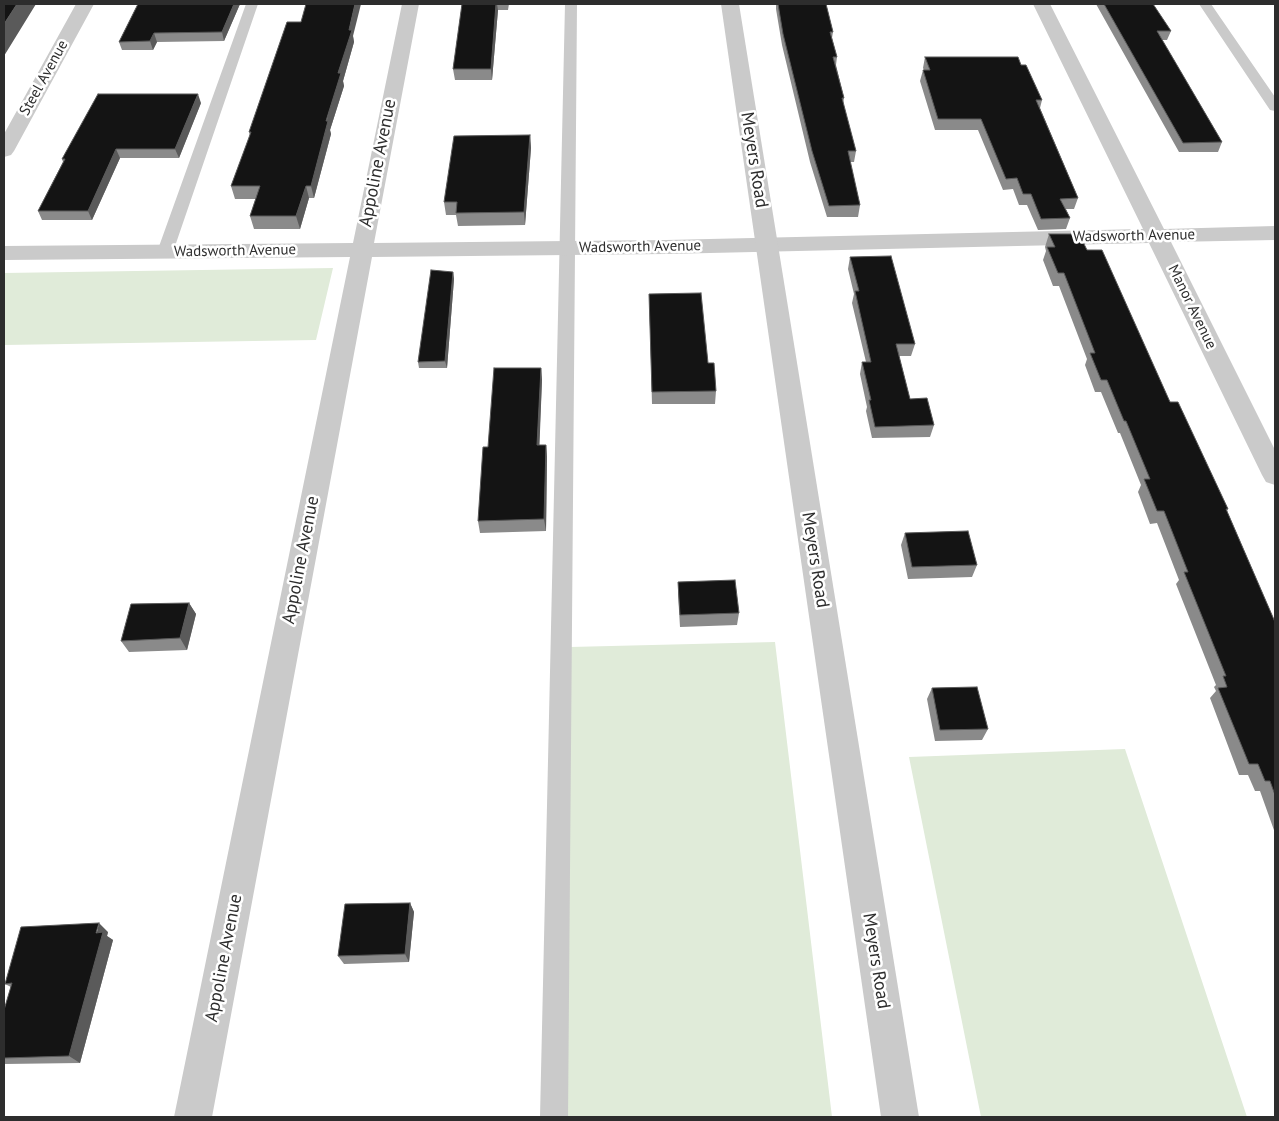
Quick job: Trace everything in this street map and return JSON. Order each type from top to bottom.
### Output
[{"type":"street","name":"Steel Avenue","points":[[4,151],[85,4]]},
{"type":"street","name":"Appoline Avenue","points":[[193,1117],[410,4]]},
{"type":"street","name":"Meyers Road","points":[[730,4],[900,1117]]},
{"type":"street","name":"Manor Avenue","points":[[1042,4],[1275,475]]},
{"type":"street","name":"Wadsworth Avenue","points":[[4,253],[767,245],[1275,233]]},
{"type":"lane","points":[[165,252],[252,4]]},
{"type":"lane","points":[[554,1117],[571,4]]},
{"type":"lane","points":[[1205,4],[1275,107]]},
{"type":"green space","points":[[333,268],[316,340],[4,345],[4,273]]},
{"type":"green space","points":[[775,642],[832,1117],[565,1117],[570,647]]},
{"type":"green space","points":[[1125,749],[1247,1117],[981,1117],[909,757]]},
{"type":"building","points":[[4,4],[17,4],[4,24]]},
{"type":"building","points":[[138,4],[234,4],[222,32],[154,33],[150,41],[119,42]]},
{"type":"building","points":[[306,4],[355,4],[349,30],[352,30],[338,73],[341,73],[326,121],[328,121],[311,186],[306,186],[296,216],[250,216],[260,186],[231,186],[287,22],[301,22]]},
{"type":"building","points":[[462,4],[496,4],[491,69],[453,69]]},
{"type":"building","points":[[778,4],[826,4],[833,32],[830,32],[837,57],[833,57],[856,151],[848,151],[860,205],[829,206],[812,151],[783,34]]},
{"type":"building","points":[[1104,4],[1153,4],[1171,31],[1157,31],[1222,142],[1183,143]]},
{"type":"building","points":[[925,57],[1018,57],[1021,65],[1026,65],[1042,100],[1036,100],[1078,198],[1060,199],[1070,218],[1041,219],[1031,194],[1023,194],[1017,178],[1006,179],[981,119],[938,119],[923,70],[930,70]]},
{"type":"building","points":[[98,94],[198,94],[175,149],[116,149],[88,211],[38,211],[65,159],[62,159]]},
{"type":"building","points":[[530,135],[524,212],[456,213],[457,202],[444,202],[454,136]]},
{"type":"building","points":[[1049,234],[1079,234],[1087,250],[1102,250],[1170,402],[1178,402],[1228,509],[1226,509],[1275,622],[1275,795],[1270,781],[1265,781],[1258,764],[1249,764],[1218,688],[1227,687],[1223,676],[1226,676],[1184,572],[1188,572],[1164,511],[1157,511],[1144,479],[1150,479],[1126,421],[1124,421],[1107,380],[1101,380],[1090,353],[1095,353],[1064,273],[1058,273],[1047,247],[1055,247]]},
{"type":"building","points":[[891,256],[915,344],[896,344],[910,399],[927,398],[934,425],[875,427],[862,362],[871,362],[855,291],[859,291],[850,257]]},
{"type":"building","points":[[431,270],[453,272],[445,361],[418,362]]},
{"type":"building","points":[[701,293],[708,363],[714,363],[716,391],[652,392],[649,294]]},
{"type":"building","points":[[494,368],[541,368],[537,445],[546,445],[544,519],[478,521],[483,447],[488,447]]},
{"type":"building","points":[[968,531],[977,565],[912,567],[905,533]]},
{"type":"building","points":[[735,580],[739,613],[680,615],[678,582]]},
{"type":"building","points":[[189,603],[180,638],[121,641],[131,604]]},
{"type":"building","points":[[977,687],[988,729],[940,730],[932,688]]},
{"type":"building","points":[[410,903],[405,954],[338,956],[345,904]]},
{"type":"building","points":[[99,923],[96,933],[103,932],[69,1056],[4,1058],[4,1010],[12,983],[5,984],[21,927]]}]
